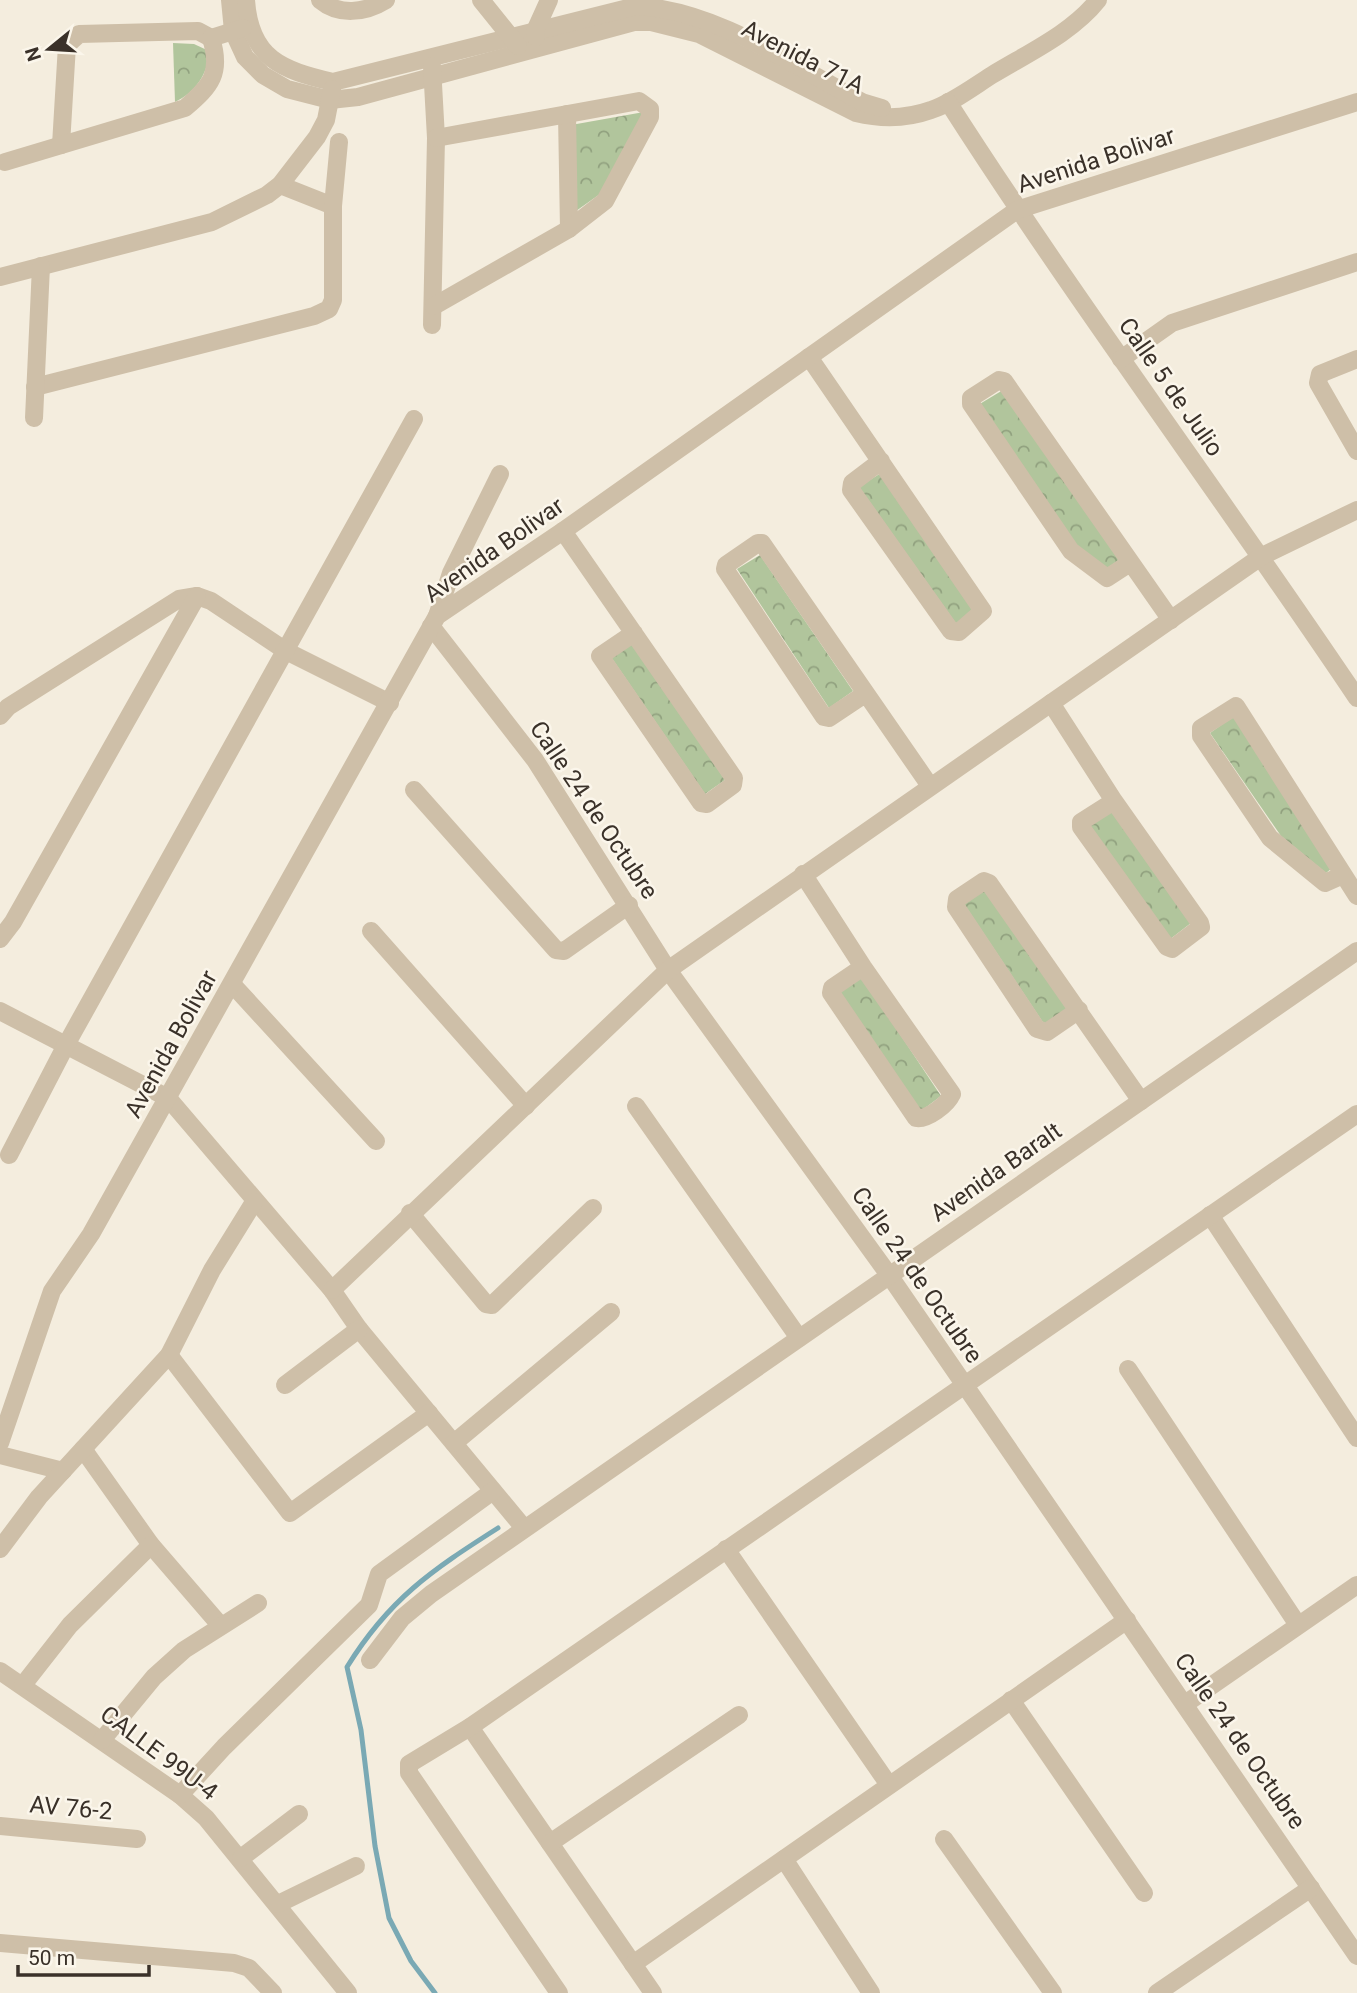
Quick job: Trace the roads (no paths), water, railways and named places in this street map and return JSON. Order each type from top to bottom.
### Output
[{"type":"street","points":[[230,0],[242,28]]},
{"type":"street","points":[[242,28],[246,0]]},
{"type":"street","points":[[320,0],[337,11],[361,10],[386,0]]},
{"type":"street","points":[[481,0],[527,42],[549,0]]},
{"type":"street","name":"Avenida 71A","points":[[242,28],[263,75],[287,89],[332,91],[358,97],[433,68],[527,42],[611,26],[651,22],[699,34],[856,113],[880,118],[916,115],[948,102],[1067,29],[1087,14],[1098,0]]},
{"type":"street","points":[[211,38],[242,28]]},
{"type":"street","points":[[5,162],[185,108],[204,92],[215,73],[216,54],[211,38],[198,31],[79,34],[71,38],[67,44],[61,145]]},
{"type":"street","points":[[433,68],[436,138],[433,316],[569,229],[613,190],[650,117],[650,109],[639,101],[436,138]]},
{"type":"street","points":[[0,277],[212,222],[280,186],[317,137],[326,120],[332,91]]},
{"type":"street","name":"Calle 5 de Julio","points":[[948,102],[1017,210],[1262,556],[1357,698]]},
{"type":"street","name":"Avenida Bolivar","points":[[0,1443],[52,1292],[91,1234],[434,621],[1017,210],[1357,102]]},
{"type":"street","points":[[567,114],[569,229]]},
{"type":"street","points":[[35,387],[323,313],[332,300],[333,206],[340,142]]},
{"type":"street","points":[[280,186],[333,206]]},
{"type":"street","points":[[1121,359],[1172,323],[1357,262]]},
{"type":"street","points":[[34,418],[41,266]]},
{"type":"street","points":[[809,357],[881,461],[983,611],[959,632],[951,631],[851,490],[852,482],[881,461]]},
{"type":"street","points":[[1357,359],[1320,374],[1318,383],[1357,451]]},
{"type":"street","points":[[1129,563],[1107,578],[1071,551],[971,404],[971,398],[999,380],[1004,381],[1171,620]]},
{"type":"street","points":[[9,1155],[66,1045],[414,419]]},
{"type":"street","points":[[434,621],[451,573],[500,474]]},
{"type":"street","points":[[332,1290],[668,970],[1262,556],[1357,510]]},
{"type":"street","points":[[563,531],[634,633],[734,778],[733,785],[707,804],[701,803],[600,656],[634,633]]},
{"type":"street","points":[[865,694],[829,718],[824,717],[725,569],[726,565],[758,543],[762,544],[930,786]]},
{"type":"street","points":[[0,939],[13,922],[197,596]]},
{"type":"street","points":[[0,716],[8,707],[179,599],[197,596],[211,601],[286,651],[390,703]]},
{"type":"street","name":"Calle 24 de Octubre","points":[[434,621],[535,760],[668,970],[889,1276],[1357,1956]]},
{"type":"street","points":[[1051,703],[1114,801],[1200,923],[1201,927],[1172,948],[1167,947],[1081,827],[1081,822],[1114,801]]},
{"type":"street","points":[[1343,875],[1325,883],[1270,838],[1201,736],[1200,728],[1236,706],[1357,897]]},
{"type":"street","points":[[414,790],[556,950],[564,951],[629,905]]},
{"type":"street","points":[[803,874],[863,967],[952,1094],[950,1100],[924,1118],[916,1118],[831,993],[832,988],[863,967]]},
{"type":"street","points":[[1079,1010],[1047,1032],[1037,1029],[956,907],[957,899],[984,881],[989,883],[1079,1010],[1141,1101]]},
{"type":"street","points":[[371,931],[526,1106]]},
{"type":"street","name":"Avenida Baralt","points":[[370,1660],[402,1618],[524,1528],[1357,951]]},
{"type":"street","points":[[232,984],[376,1141]]},
{"type":"street","points":[[0,1011],[168,1098],[254,1202],[332,1290],[359,1329],[524,1528]]},
{"type":"street","points":[[636,1106],[799,1338]]},
{"type":"street","points":[[559,1993],[407,1768],[1357,1114]]},
{"type":"street","points":[[0,1549],[39,1497],[169,1355],[212,1270],[254,1202]]},
{"type":"street","points":[[410,1213],[486,1304],[492,1305],[593,1208]]},
{"type":"street","points":[[1210,1214],[1357,1438]]},
{"type":"street","points":[[454,1443],[611,1312]]},
{"type":"street","points":[[285,1385],[359,1329]]},
{"type":"street","points":[[169,1355],[290,1513],[429,1413]]},
{"type":"street","points":[[1128,1369],[1298,1625]]},
{"type":"street","points":[[83,1449],[151,1545],[219,1625]]},
{"type":"street","points":[[0,1455],[63,1471]]},
{"type":"street","points":[[180,1795],[224,1747],[369,1605],[373,1584],[379,1574],[493,1491]]},
{"type":"street","points":[[23,1685],[69,1625],[151,1545]]},
{"type":"street","points":[[726,1549],[889,1785]]},
{"type":"street","points":[[1185,1703],[1357,1584]]},
{"type":"street","points":[[102,1740],[154,1677],[184,1650],[219,1625],[258,1603]]},
{"type":"street","points":[[633,1964],[1127,1620]]},
{"type":"street","name":"CALLE 99U-4","points":[[0,1671],[180,1795],[206,1818],[348,1993]]},
{"type":"street","points":[[1012,1700],[1144,1894]]},
{"type":"street","points":[[550,1843],[739,1715]]},
{"type":"street","points":[[470,1727],[653,1993]]},
{"type":"street","points":[[241,1858],[299,1814]]},
{"type":"street","name":"AV 76-2","points":[[0,1826],[137,1839]]},
{"type":"street","points":[[944,1839],[1053,1993]]},
{"type":"street","points":[[784,1858],[871,1993]]},
{"type":"street","points":[[278,1904],[356,1866]]},
{"type":"street","points":[[1157,1993],[1311,1888]]},
{"type":"street","points":[[0,1943],[234,1963],[249,1968],[273,1993]]},
{"type":"waterway","points":[[435,1993],[411,1961],[389,1918],[375,1846],[361,1730],[347,1667],[379,1622],[396,1604],[452,1558],[498,1528]]}]
